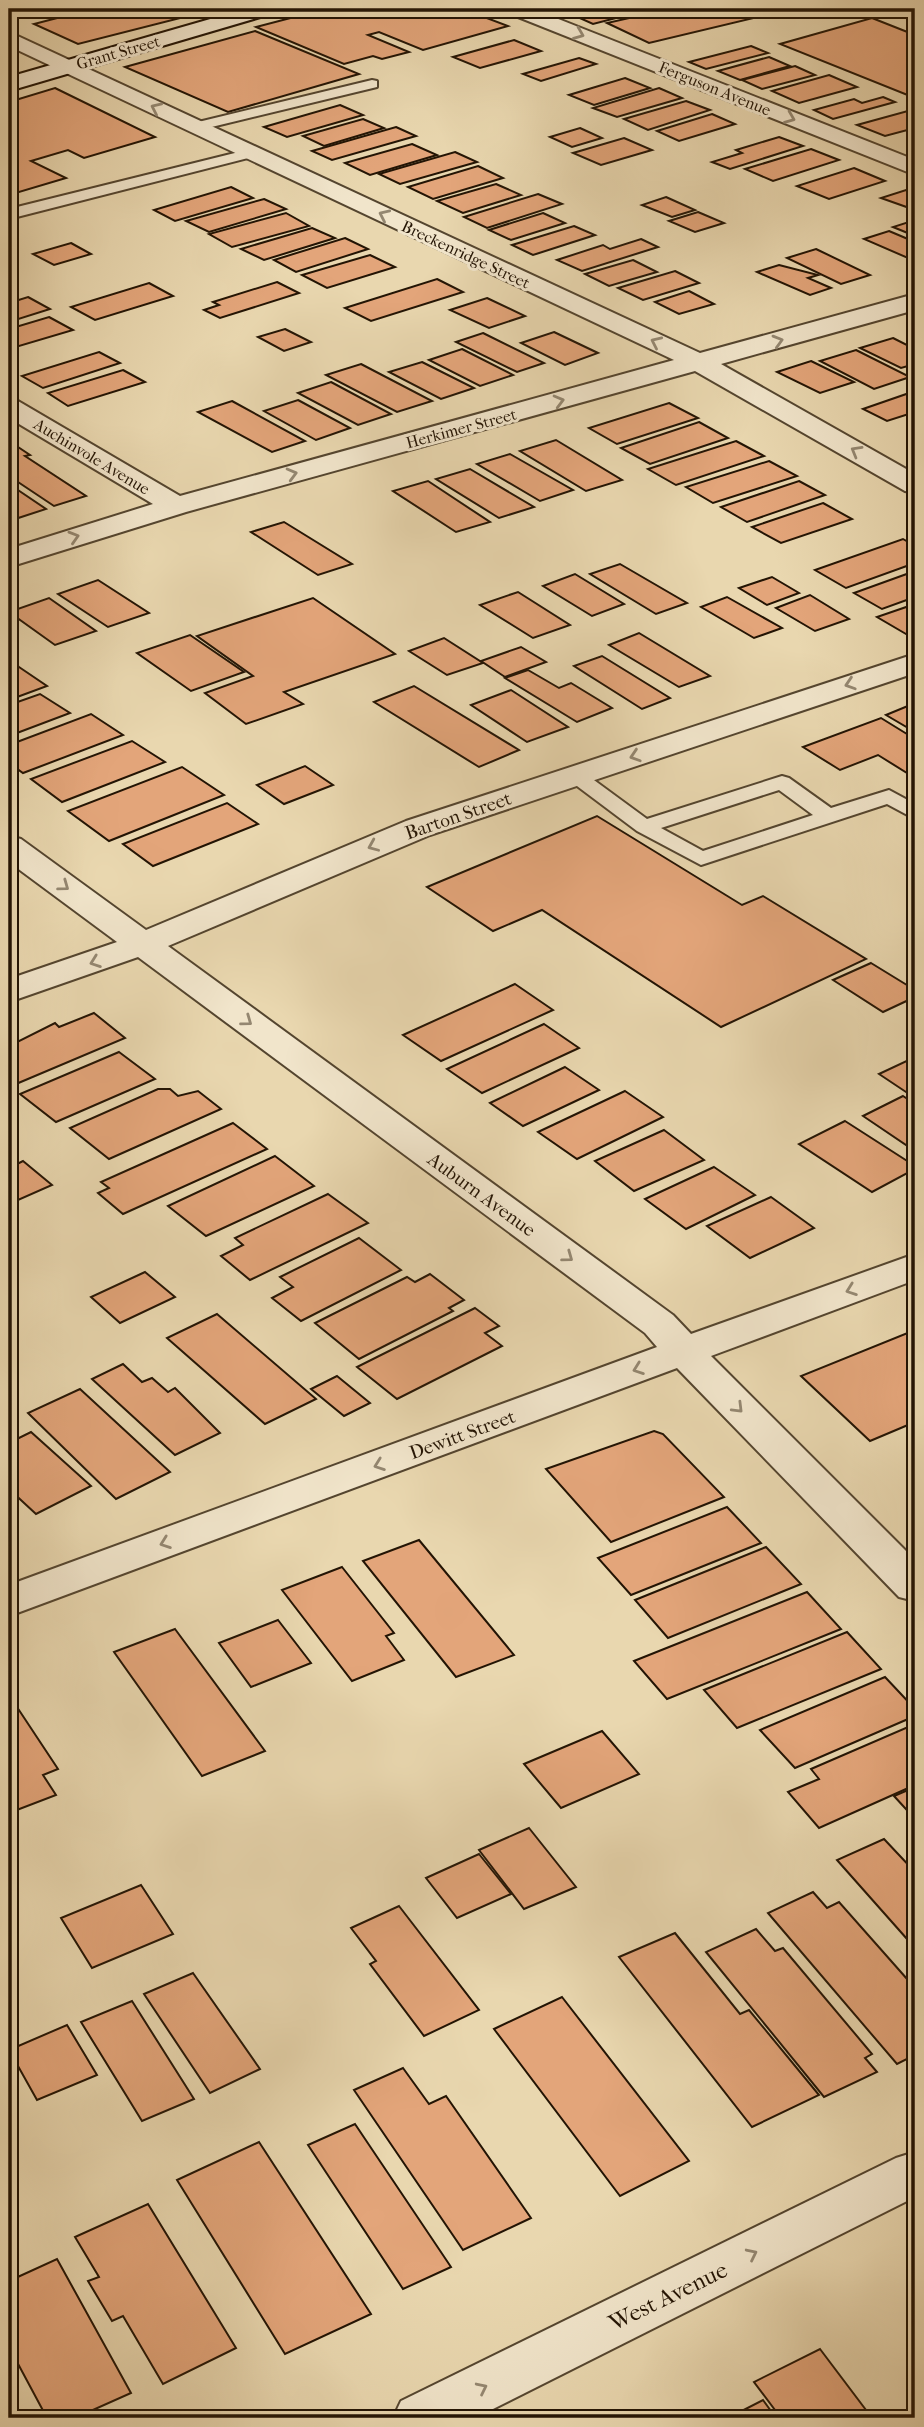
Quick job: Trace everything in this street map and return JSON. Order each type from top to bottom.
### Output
[{"type":"street","name":"Grant Street","points":[[9,84],[267,9]]},
{"type":"street","name":"Ferguson Avenue","points":[[515,9],[915,168]]},
{"type":"street","points":[[906,9],[915,12]]},
{"type":"street","name":"Breckenridge Street","points":[[9,38],[700,363],[915,485]]},
{"type":"street","name":"Herkimer Street","points":[[9,558],[176,506],[915,302]]},
{"type":"street","name":"Auchinvole Avenue","points":[[9,407],[176,506]]},
{"type":"street","name":"Barton Street","points":[[9,991],[142,944],[418,828],[915,663]]},
{"type":"street","name":"Auburn Avenue","points":[[9,846],[659,1324],[915,1586]]},
{"type":"street","name":"Dewitt Street","points":[[9,1601],[915,1266]]},
{"type":"street","name":"West Avenue","points":[[421,2418],[915,2173]]},
{"type":"lane","points":[[195,127],[372,84]]},
{"type":"lane","points":[[9,214],[251,153]]},
{"type":"lane","points":[[576,776],[644,827],[701,859],[889,796],[915,813]]},
{"type":"lane","points":[[644,827],[782,782],[828,816]]},
{"type":"building","points":[[92,9],[185,9],[196,14],[78,44],[34,24]]},
{"type":"building","points":[[325,9],[463,9],[508,26],[423,50],[379,32],[368,35],[409,52],[382,59],[373,56],[344,64],[256,27]]},
{"type":"building","points":[[598,9],[651,9],[593,24],[573,15]]},
{"type":"building","points":[[669,9],[791,9],[649,43],[607,23]]},
{"type":"building","points":[[872,18],[915,35],[915,98],[780,44]]},
{"type":"building","points":[[255,31],[359,74],[228,112],[125,67]]},
{"type":"building","points":[[514,40],[541,51],[480,68],[453,57]]},
{"type":"building","points":[[751,46],[768,53],[706,69],[689,62]]},
{"type":"building","points":[[769,57],[790,66],[740,80],[718,71]]},
{"type":"building","points":[[579,58],[596,64],[541,81],[523,74]]},
{"type":"building","points":[[795,66],[815,75],[762,89],[742,80]]},
{"type":"building","points":[[829,75],[857,87],[799,103],[772,91]]},
{"type":"building","points":[[625,78],[650,88],[594,105],[569,95]]},
{"type":"building","points":[[55,88],[155,137],[84,158],[68,150],[31,161],[66,178],[9,195],[9,102]]},
{"type":"building","points":[[659,88],[682,98],[617,117],[593,108]]},
{"type":"building","points":[[883,97],[895,102],[833,119],[814,110],[854,99],[862,103]]},
{"type":"building","points":[[686,101],[710,110],[648,130],[624,119]]},
{"type":"building","points":[[340,105],[363,115],[287,137],[264,127]]},
{"type":"building","points":[[915,109],[915,128],[885,136],[857,125]]},
{"type":"building","points":[[712,114],[735,124],[679,141],[657,131]]},
{"type":"building","points":[[363,119],[384,128],[324,146],[303,136]]},
{"type":"building","points":[[396,127],[416,136],[332,160],[312,151]]},
{"type":"building","points":[[580,128],[602,138],[572,147],[550,137]]},
{"type":"building","points":[[779,137],[803,146],[730,169],[712,162],[742,153],[736,150]]},
{"type":"building","points":[[624,138],[652,150],[601,165],[573,153]]},
{"type":"building","points":[[412,144],[437,155],[370,175],[345,163]]},
{"type":"building","points":[[811,149],[839,160],[773,181],[745,169]]},
{"type":"building","points":[[455,152],[477,162],[400,184],[379,174]]},
{"type":"building","points":[[478,166],[503,178],[433,199],[408,187]]},
{"type":"building","points":[[854,168],[885,181],[829,199],[797,186]]},
{"type":"building","points":[[496,184],[521,195],[463,213],[437,201]]},
{"type":"building","points":[[231,187],[253,198],[175,221],[154,210]]},
{"type":"building","points":[[906,190],[915,194],[915,210],[881,198]]},
{"type":"building","points":[[538,194],[562,204],[487,228],[464,217]]},
{"type":"building","points":[[666,197],[695,210],[672,217],[642,205]]},
{"type":"building","points":[[264,199],[286,209],[209,232],[186,221]]},
{"type":"building","points":[[698,212],[724,223],[695,232],[669,221]]},
{"type":"building","points":[[286,213],[309,226],[232,247],[209,234]]},
{"type":"building","points":[[543,213],[565,223],[511,240],[489,230]]},
{"type":"building","points":[[915,220],[915,236],[893,227]]},
{"type":"building","points":[[574,226],[595,235],[533,255],[512,245]]},
{"type":"building","points":[[312,228],[335,238],[264,260],[241,249]]},
{"type":"building","points":[[889,231],[915,242],[915,261],[864,239]]},
{"type":"building","points":[[345,238],[368,249],[296,272],[274,260]]},
{"type":"building","points":[[641,239],[658,247],[582,271],[557,260],[603,245],[610,249]]},
{"type":"building","points":[[71,243],[91,254],[54,265],[33,254]]},
{"type":"building","points":[[816,249],[870,275],[841,284],[787,258]]},
{"type":"building","points":[[370,255],[395,267],[327,288],[302,275]]},
{"type":"building","points":[[633,260],[657,272],[609,286],[585,274]]},
{"type":"building","points":[[779,265],[818,275],[808,278],[831,288],[810,295],[757,272]]},
{"type":"building","points":[[675,271],[699,283],[643,300],[618,288]]},
{"type":"building","points":[[437,279],[463,292],[371,321],[345,308]]},
{"type":"building","points":[[277,282],[299,293],[220,318],[204,310],[219,305],[213,302]]},
{"type":"building","points":[[149,283],[173,296],[95,320],[71,307]]},
{"type":"building","points":[[689,291],[714,304],[679,314],[655,302]]},
{"type":"building","points":[[28,297],[50,309],[9,322],[9,303]]},
{"type":"building","points":[[487,298],[525,316],[489,328],[450,310]]},
{"type":"building","points":[[49,317],[73,330],[9,349],[9,329]]},
{"type":"building","points":[[285,329],[311,342],[284,351],[258,337]]},
{"type":"building","points":[[554,332],[598,353],[565,365],[521,343]]},
{"type":"building","points":[[483,333],[544,363],[517,372],[456,342]]},
{"type":"building","points":[[893,338],[915,349],[915,364],[901,368],[860,348]]},
{"type":"building","points":[[462,349],[513,375],[480,386],[429,360]]},
{"type":"building","points":[[856,350],[910,377],[874,389],[820,361]]},
{"type":"building","points":[[99,352],[120,363],[43,388],[22,376]]},
{"type":"building","points":[[811,361],[854,382],[820,393],[777,372]]},
{"type":"building","points":[[422,362],[474,388],[441,399],[389,372]]},
{"type":"building","points":[[361,364],[432,401],[397,412],[326,375]]},
{"type":"building","points":[[123,370],[145,382],[68,406],[48,393]]},
{"type":"building","points":[[331,382],[391,414],[358,425],[298,393]]},
{"type":"building","points":[[915,391],[915,412],[887,421],[863,409]]},
{"type":"building","points":[[298,400],[350,428],[316,440],[264,411]]},
{"type":"building","points":[[232,401],[305,441],[272,452],[198,412]]},
{"type":"building","points":[[669,403],[698,418],[617,444],[589,428]]},
{"type":"building","points":[[699,422],[728,438],[650,464],[621,448]]},
{"type":"building","points":[[556,440],[622,480],[586,491],[520,451]]},
{"type":"building","points":[[9,441],[30,455],[25,456],[86,496],[54,506],[9,476]]},
{"type":"building","points":[[736,441],[764,456],[676,485],[648,469]]},
{"type":"building","points":[[510,454],[573,490],[540,501],[477,464]]},
{"type":"building","points":[[769,461],[797,476],[713,503],[686,487]]},
{"type":"building","points":[[470,469],[534,507],[499,518],[436,479]]},
{"type":"building","points":[[428,481],[490,522],[456,532],[393,491]]},
{"type":"building","points":[[799,481],[825,495],[747,522],[721,507]]},
{"type":"building","points":[[9,484],[46,509],[9,521]]},
{"type":"building","points":[[823,503],[852,519],[781,543],[752,527]]},
{"type":"building","points":[[284,522],[352,564],[318,575],[251,532]]},
{"type":"building","points":[[903,539],[915,546],[915,563],[846,588],[815,570]]},
{"type":"building","points":[[620,564],[687,603],[656,614],[590,574]]},
{"type":"building","points":[[915,571],[915,597],[882,609],[854,593]]},
{"type":"building","points":[[575,574],[624,604],[592,616],[543,586]]},
{"type":"building","points":[[772,577],[799,593],[767,605],[739,588]]},
{"type":"building","points":[[98,580],[149,613],[108,627],[58,594]]},
{"type":"building","points":[[518,592],[570,625],[533,638],[480,605]]},
{"type":"building","points":[[810,595],[849,619],[815,631],[776,608]]},
{"type":"building","points":[[727,597],[782,628],[754,638],[701,607]]},
{"type":"building","points":[[49,598],[96,631],[55,645],[9,612]]},
{"type":"building","points":[[313,598],[395,654],[284,692],[303,704],[246,724],[205,693],[253,676],[197,636]]},
{"type":"building","points":[[915,604],[915,631],[906,634],[877,617]]},
{"type":"building","points":[[639,633],[710,676],[679,687],[609,645]]},
{"type":"building","points":[[190,635],[244,672],[191,691],[137,653]]},
{"type":"building","points":[[444,638],[483,663],[447,675],[409,651]]},
{"type":"building","points":[[521,647],[546,662],[505,677],[481,661]]},
{"type":"building","points":[[602,656],[670,698],[642,709],[574,666]]},
{"type":"building","points":[[19,667],[47,686],[9,700],[9,671]]},
{"type":"building","points":[[528,670],[559,688],[571,683],[612,708],[577,722],[505,678]]},
{"type":"building","points":[[414,686],[519,750],[479,767],[374,702]]},
{"type":"building","points":[[511,690],[568,727],[527,742],[471,705]]},
{"type":"building","points":[[40,694],[70,713],[9,736],[9,705]]},
{"type":"building","points":[[915,703],[915,732],[886,715]]},
{"type":"building","points":[[91,714],[123,735],[23,773],[9,763],[9,745]]},
{"type":"building","points":[[881,718],[915,739],[915,778],[878,755],[840,770],[803,747]]},
{"type":"building","points":[[132,741],[165,762],[62,802],[31,779]]},
{"type":"building","points":[[305,766],[333,785],[284,804],[257,785]]},
{"type":"building","points":[[182,767],[224,795],[109,841],[68,811]]},
{"type":"building","points":[[227,803],[258,824],[153,866],[123,844]]},
{"type":"building","points":[[597,816],[742,905],[763,896],[866,959],[721,1027],[542,910],[493,931],[427,887]]},
{"type":"building","points":[[871,963],[915,990],[915,997],[883,1012],[833,980]]},
{"type":"building","points":[[515,984],[553,1010],[441,1061],[403,1035]]},
{"type":"building","points":[[94,1013],[125,1038],[16,1084],[9,1078],[9,1046],[55,1023],[59,1027]]},
{"type":"building","points":[[544,1024],[579,1048],[482,1093],[447,1069]]},
{"type":"building","points":[[119,1052],[155,1079],[56,1122],[20,1094]]},
{"type":"building","points":[[915,1057],[915,1098],[879,1074]]},
{"type":"building","points":[[565,1067],[599,1090],[523,1126],[490,1103]]},
{"type":"building","points":[[158,1089],[170,1089],[178,1096],[198,1091],[221,1109],[109,1159],[70,1128]]},
{"type":"building","points":[[625,1091],[663,1117],[577,1159],[538,1132]]},
{"type":"building","points":[[903,1096],[915,1104],[915,1151],[863,1116]]},
{"type":"building","points":[[845,1121],[915,1166],[915,1169],[872,1192],[799,1144]]},
{"type":"building","points":[[233,1123],[267,1149],[123,1214],[98,1193],[109,1188],[101,1182]]},
{"type":"building","points":[[664,1130],[704,1160],[634,1191],[595,1161]]},
{"type":"building","points":[[275,1156],[314,1186],[206,1236],[168,1206]]},
{"type":"building","points":[[23,1161],[52,1185],[9,1204],[9,1168]]},
{"type":"building","points":[[714,1167],[755,1195],[686,1229],[645,1199]]},
{"type":"building","points":[[328,1194],[368,1223],[250,1280],[221,1256],[243,1245],[235,1238]]},
{"type":"building","points":[[771,1197],[814,1228],[750,1258],[707,1226]]},
{"type":"building","points":[[359,1238],[401,1270],[301,1321],[272,1298],[293,1287],[280,1277]]},
{"type":"building","points":[[145,1272],[175,1297],[120,1323],[91,1297]]},
{"type":"building","points":[[430,1274],[464,1300],[449,1308],[453,1311],[359,1359],[315,1323],[407,1277],[415,1282]]},
{"type":"building","points":[[475,1308],[499,1326],[485,1333],[502,1346],[397,1399],[357,1367]]},
{"type":"building","points":[[217,1314],[316,1399],[265,1424],[167,1338]]},
{"type":"building","points":[[915,1330],[915,1422],[870,1441],[801,1376]]},
{"type":"building","points":[[123,1364],[142,1382],[152,1378],[168,1392],[175,1388],[220,1433],[175,1455],[92,1379]]},
{"type":"building","points":[[337,1376],[370,1403],[344,1416],[311,1389]]},
{"type":"building","points":[[80,1389],[170,1472],[116,1499],[28,1413]]},
{"type":"building","points":[[9,1431],[17,1439],[31,1432],[91,1486],[36,1514],[9,1489]]},
{"type":"building","points":[[654,1431],[663,1434],[724,1497],[611,1542],[546,1469]]},
{"type":"building","points":[[727,1507],[761,1543],[631,1595],[598,1558]]},
{"type":"building","points":[[419,1540],[514,1655],[456,1677],[363,1561]]},
{"type":"building","points":[[766,1547],[801,1584],[668,1638],[635,1600]]},
{"type":"building","points":[[342,1567],[394,1633],[386,1636],[404,1660],[352,1681],[282,1590]]},
{"type":"building","points":[[807,1592],[841,1629],[667,1699],[634,1661]]},
{"type":"building","points":[[278,1620],[311,1663],[251,1687],[219,1643]]},
{"type":"building","points":[[175,1629],[265,1751],[202,1776],[114,1652]]},
{"type":"building","points":[[847,1632],[881,1669],[737,1728],[704,1690]]},
{"type":"building","points":[[885,1677],[915,1709],[915,1716],[795,1768],[760,1730]]},
{"type":"building","points":[[9,1695],[58,1769],[43,1775],[56,1795],[9,1813]]},
{"type":"building","points":[[915,1724],[915,1785],[819,1828],[788,1792],[819,1779],[811,1769]]},
{"type":"building","points":[[602,1731],[639,1774],[561,1808],[524,1764]]},
{"type":"building","points":[[915,1787],[915,1819],[894,1796]]},
{"type":"building","points":[[529,1828],[576,1887],[524,1909],[479,1850]]},
{"type":"building","points":[[884,1839],[915,1872],[915,1948],[837,1860]]},
{"type":"building","points":[[479,1854],[511,1894],[457,1918],[426,1878]]},
{"type":"building","points":[[141,1885],[173,1934],[92,1968],[61,1918]]},
{"type":"building","points":[[813,1892],[827,1908],[839,1902],[915,1988],[915,2055],[897,2064],[768,1913]]},
{"type":"building","points":[[399,1906],[479,2010],[424,2036],[370,1964],[376,1961],[351,1928]]},
{"type":"building","points":[[756,1929],[775,1951],[783,1948],[872,2054],[865,2058],[877,2072],[824,2097],[706,1952]]},
{"type":"building","points":[[675,1933],[740,2014],[749,2010],[819,2095],[752,2127],[619,1957]]},
{"type":"building","points":[[193,1973],[260,2069],[210,2093],[144,1994]]},
{"type":"building","points":[[562,1997],[689,2161],[620,2196],[494,2029]]},
{"type":"building","points":[[132,2001],[194,2099],[142,2121],[81,2022]]},
{"type":"building","points":[[67,2025],[97,2075],[37,2100],[9,2050]]},
{"type":"building","points":[[403,2068],[429,2104],[446,2096],[531,2218],[463,2250],[354,2090]]},
{"type":"building","points":[[355,2124],[451,2267],[403,2289],[308,2145]]},
{"type":"building","points":[[259,2142],[371,2314],[285,2354],[177,2180]]},
{"type":"building","points":[[148,2204],[236,2348],[163,2384],[123,2316],[112,2321],[88,2281],[99,2277],[75,2237]]},
{"type":"building","points":[[57,2259],[131,2393],[75,2418],[47,2418],[9,2347],[9,2281]]},
{"type":"building","points":[[820,2349],[872,2418],[781,2418],[754,2382]]},
{"type":"building","points":[[763,2400],[776,2418],[728,2418]]}]
